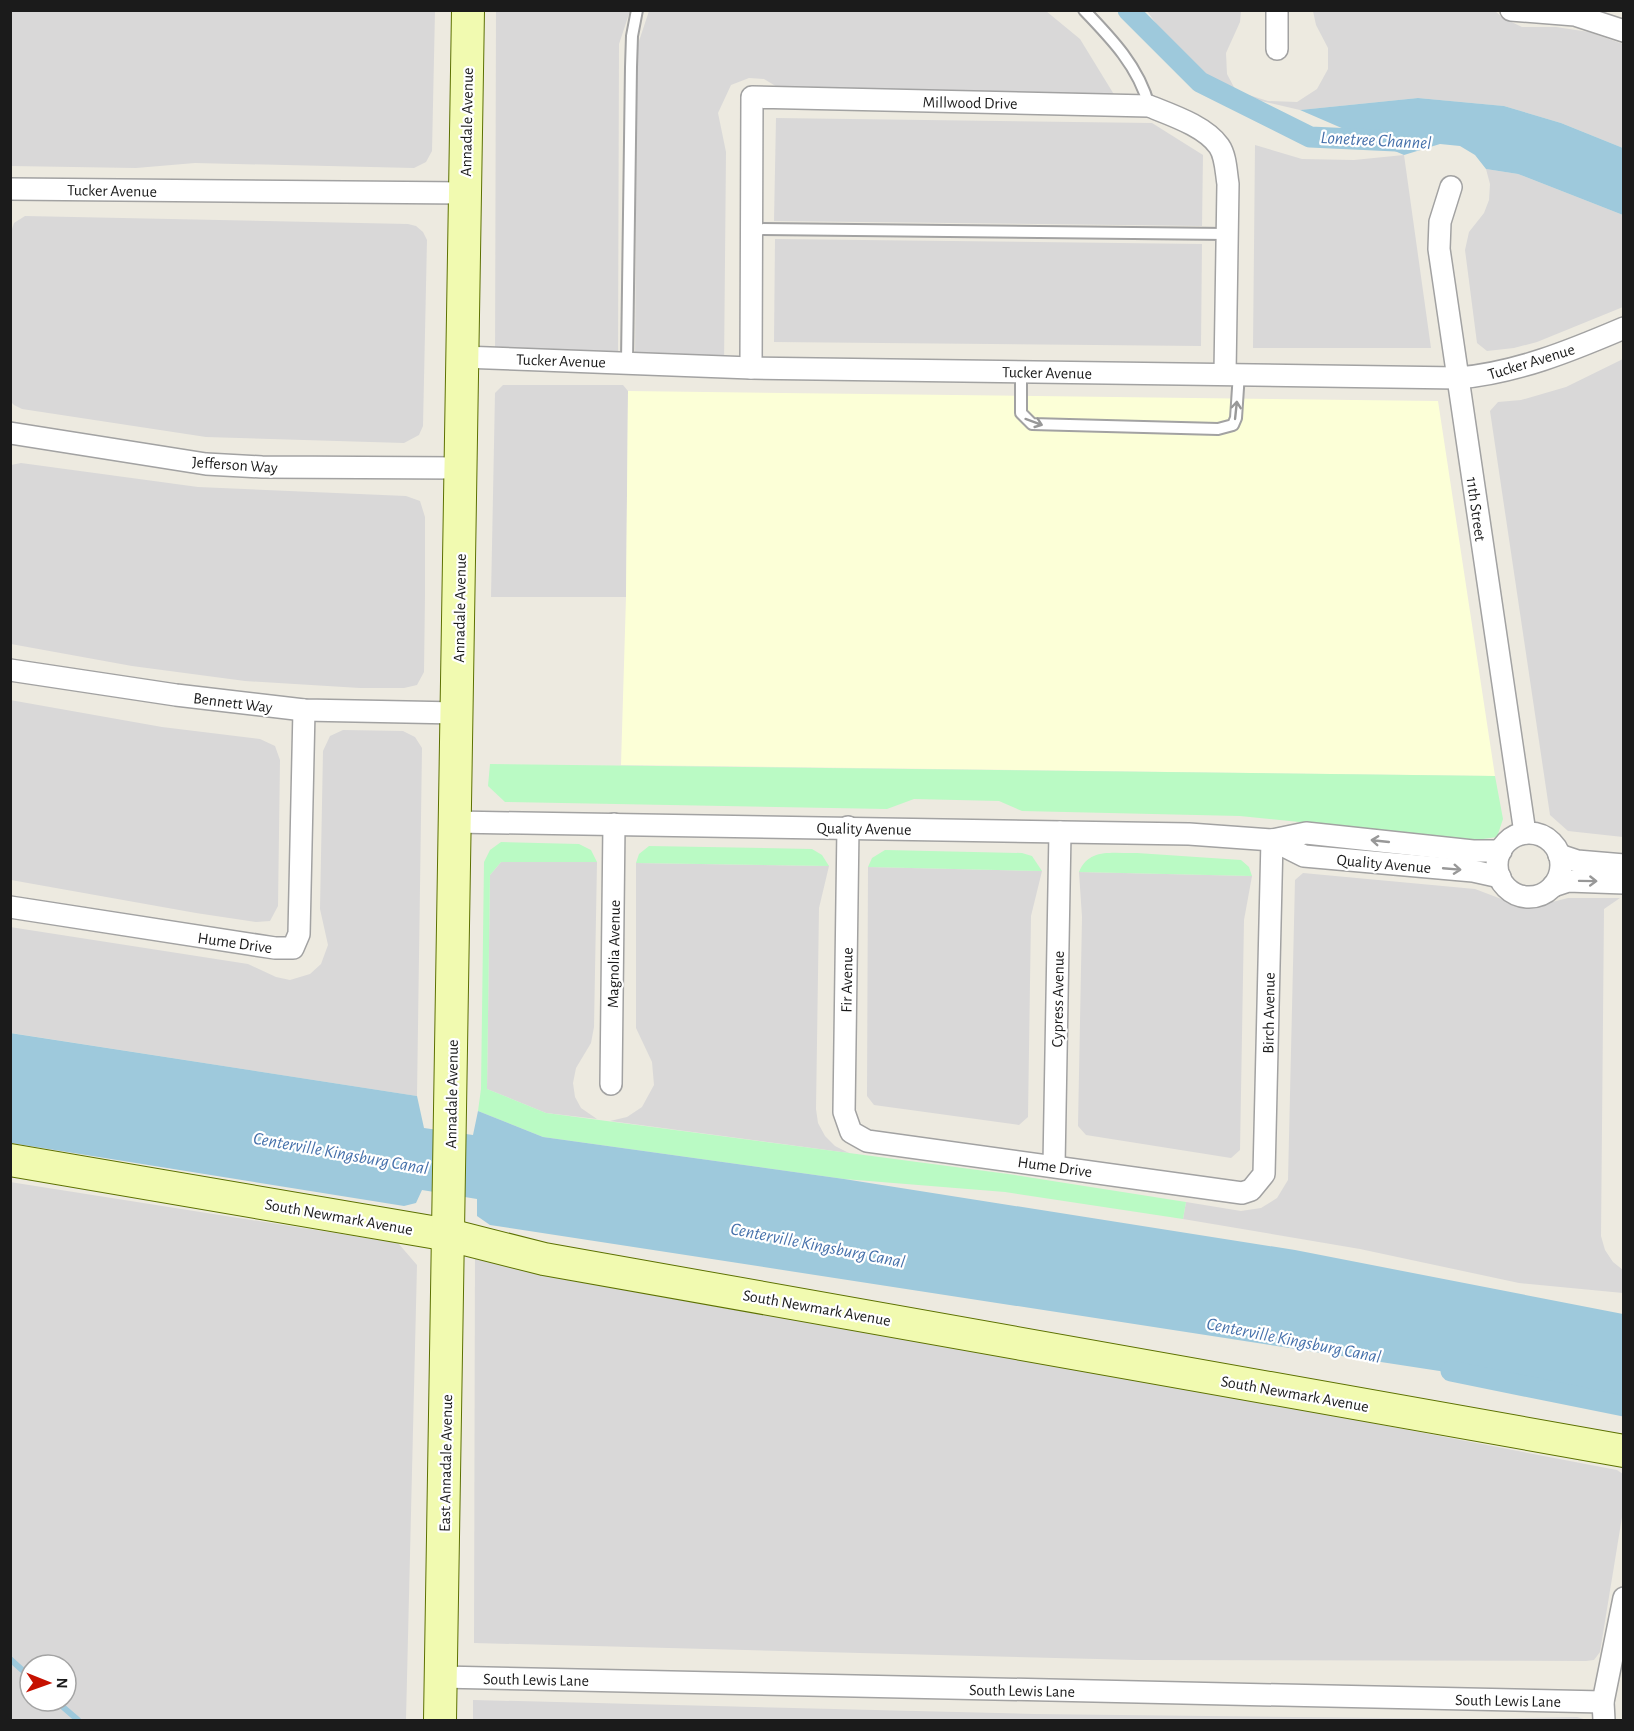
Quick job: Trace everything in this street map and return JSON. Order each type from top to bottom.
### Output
[{"type":"street","name":"Annadale Avenue","points":[[449,1220],[468,10]]},
{"type":"street","points":[[1277,10],[1277,49]]},
{"type":"street","points":[[1511,11],[1575,15],[1623,31]]},
{"type":"street","name":"Millwood Drive","points":[[751,368],[752,97],[1149,106],[1178,118],[1219,146],[1224,159],[1228,184],[1227,234],[1232,374]]},
{"type":"street","name":"11th Street","points":[[1451,187],[1440,222],[1439,249],[1525,833]]},
{"type":"street","name":"Tucker Avenue","points":[[10,189],[465,193]]},
{"type":"street","name":"Tucker Avenue","points":[[462,357],[751,368],[1458,378],[1487,375],[1559,355],[1623,328]]},
{"type":"street","name":"Jefferson Way","points":[[10,432],[206,464],[262,467],[461,468]]},
{"type":"street","name":"Bennett Way","points":[[10,670],[176,695],[304,710],[457,713]]},
{"type":"street","name":"Hume Drive","points":[[10,907],[275,948],[293,948],[299,934],[304,710]]},
{"type":"street","name":"Quality Avenue","points":[[455,822],[1189,834],[1272,840],[1306,833],[1473,851],[1501,850]]},
{"type":"street","name":"Magnolia Avenue","points":[[611,1084],[614,824]]},
{"type":"street","name":"Fir Avenue","points":[[848,827],[844,1112],[851,1132]]},
{"type":"street","name":"Cypress Avenue","points":[[1054,1165],[1060,832]]},
{"type":"street","points":[[1553,886],[1561,870],[1559,855],[1552,843],[1544,837],[1525,833],[1515,836],[1501,850],[1497,868],[1500,877],[1511,892],[1519,896],[1538,896],[1553,886],[1568,881],[1623,883]]},
{"type":"street","name":"Quality Avenue","points":[[1272,840],[1304,856],[1473,871],[1500,877]]},
{"type":"street","name":"Birch Avenue","points":[[1259,1184],[1264,1174],[1272,840]]},
{"type":"street","points":[[1559,855],[1577,861],[1623,865]]},
{"type":"street","name":"Hume Drive","points":[[851,1132],[867,1141],[1054,1165],[1242,1193],[1259,1184]]},
{"type":"street","name":"South Newmark Avenue","points":[[10,1160],[449,1220],[544,1259],[1623,1452]]},
{"type":"street","name":"East Annadale Avenue","points":[[440,1720],[449,1220]]},
{"type":"street","points":[[1604,1712],[1623,1598]]},
{"type":"street","name":"South Lewis Lane","points":[[441,1677],[1604,1712]]},
{"type":"lane","points":[[627,362],[631,67],[632,36],[637,10]]},
{"type":"lane","points":[[1084,10],[1130,63],[1145,89],[1149,106]]},
{"type":"lane","points":[[752,229],[1227,234]]},
{"type":"lane","points":[[1021,372],[1021,413],[1032,424],[1218,429],[1233,425],[1236,418],[1232,374]]},
{"type":"shaded area","points":[[11,10],[435,11],[432,151],[426,162],[414,168],[195,163],[136,168],[11,166]]},
{"type":"shaded area","points":[[496,11],[630,11],[619,44],[618,368],[495,368]]},
{"type":"shaded area","points":[[649,11],[1046,11],[1080,39],[1118,101],[784,91],[764,79],[749,78],[731,85],[718,113],[726,152],[724,368],[635,369],[637,47]]},
{"type":"shaded area","points":[[1147,11],[1241,11],[1240,22],[1226,53],[1227,74],[1236,91],[1268,101],[1297,102],[1317,89],[1328,69],[1328,48],[1316,25],[1313,11],[1495,11],[1503,18],[1522,27],[1556,27],[1589,32],[1623,44],[1623,148],[1561,123],[1504,106],[1418,98],[1300,110],[1226,93],[1172,46]]},
{"type":"shaded area","points":[[776,118],[1152,123],[1203,155],[1202,226],[774,221]]},
{"type":"shaded area","points":[[1255,145],[1302,159],[1354,160],[1404,155],[1431,348],[1253,348]]},
{"type":"shaded area","points":[[1486,169],[1518,174],[1623,215],[1623,307],[1537,342],[1514,348],[1487,351],[1477,343],[1465,250],[1469,232],[1484,213],[1489,200],[1490,184]]},
{"type":"shaded area","points":[[25,216],[416,226],[427,240],[423,426],[419,435],[404,443],[206,437],[22,409],[14,405],[10,401],[10,235],[14,223]]},
{"type":"shaded area","points":[[775,239],[1202,244],[1201,346],[774,342]]},
{"type":"shaded area","points":[[1623,359],[1623,837],[1568,831],[1550,815],[1490,411],[1498,402],[1521,400],[1566,387]]},
{"type":"shaded area","points":[[503,385],[623,385],[628,391],[626,597],[491,597],[495,393]]},
{"type":"shaded area","points":[[628,391],[1438,401],[1495,776],[621,765],[626,597]]},
{"type":"shaded area","points":[[21,463],[198,487],[406,496],[420,501],[425,517],[424,672],[417,685],[404,688],[360,688],[245,681],[132,666],[11,644],[11,465]]},
{"type":"shaded area","points":[[10,700],[162,727],[260,739],[275,746],[280,760],[278,906],[270,921],[256,922],[196,913],[11,880]]},
{"type":"shaded area","points":[[343,730],[403,731],[415,737],[422,748],[417,1096],[11,1033],[10,927],[248,964],[276,977],[290,980],[310,974],[321,964],[328,945],[320,909],[323,751],[330,736]]},
{"type":"shaded area","points":[[501,862],[597,862],[594,1027],[591,1043],[576,1068],[573,1083],[575,1097],[581,1108],[597,1119],[546,1113],[487,1089],[490,875]]},
{"type":"shaded area","points":[[636,863],[829,866],[819,908],[816,1109],[818,1123],[825,1136],[835,1146],[849,1153],[610,1121],[627,1117],[642,1107],[654,1085],[652,1062],[636,1028]]},
{"type":"shaded area","points":[[868,867],[1042,871],[1031,916],[1028,1117],[1019,1125],[874,1105],[867,1096]]},
{"type":"shaded area","points":[[1079,872],[1252,876],[1244,920],[1240,1150],[1231,1158],[1086,1135],[1078,1126],[1082,917]]},
{"type":"shaded area","points":[[1303,873],[1475,889],[1520,906],[1536,906],[1568,898],[1620,898],[1604,909],[1601,1236],[1605,1250],[1613,1262],[1623,1270],[1623,1293],[1519,1283],[1360,1249],[1183,1219],[1186,1202],[1241,1211],[1261,1208],[1277,1198],[1288,1180],[1295,880]]},
{"type":"shaded area","points":[[10,1182],[398,1243],[417,1265],[406,1720],[11,1720]]},
{"type":"shaded area","points":[[475,1251],[1617,1470],[1623,1474],[1623,1511],[1600,1652],[1594,1660],[1586,1661],[1137,1660],[474,1643]]},
{"type":"shaded area","points":[[473,1700],[1034,1714],[1479,1719],[1577,1717],[1587,1720],[473,1720]]},
{"type":"green space","points":[[490,764],[1495,776],[1503,819],[1497,837],[1476,840],[1240,816],[1022,811],[999,801],[914,799],[887,809],[505,802],[488,786]]},
{"type":"green space","points":[[501,842],[579,844],[591,850],[597,862],[501,862],[490,875],[487,1089],[546,1113],[1008,1174],[1186,1202],[1183,1219],[1005,1192],[844,1179],[543,1137],[478,1111],[481,1089],[484,862],[490,850]]},
{"type":"green space","points":[[649,846],[812,849],[822,855],[829,866],[636,863],[639,854]]},
{"type":"green space","points":[[885,850],[1022,853],[1032,856],[1042,871],[868,867],[872,858]]},
{"type":"green space","points":[[1137,853],[1241,860],[1249,867],[1252,876],[1079,872],[1083,864],[1096,855]]},
{"type":"water","points":[[1418,98],[1504,106],[1561,123],[1623,148],[1623,215],[1518,174],[1486,169],[1475,155],[1460,146],[1440,144],[1404,155],[1300,110]]},
{"type":"water","points":[[10,1033],[417,1096],[424,1128],[473,1135],[478,1111],[543,1137],[844,1179],[1295,1250],[1623,1314],[1623,1405],[1544,1387],[490,1225],[477,1216],[477,1199],[422,1190],[416,1203],[404,1206],[11,1143]]},
{"type":"waterway","name":"Lonetree Channel","points":[[1128,10],[1200,82],[1310,137],[1396,141]]},
{"type":"waterway","name":"Centerville Kingsburg Canal","points":[[1451,1371],[1624,1406]]},
{"type":"waterway","points":[[10,1659],[18,1666]]},
{"type":"waterway","points":[[70,1713],[78,1720]]}]
